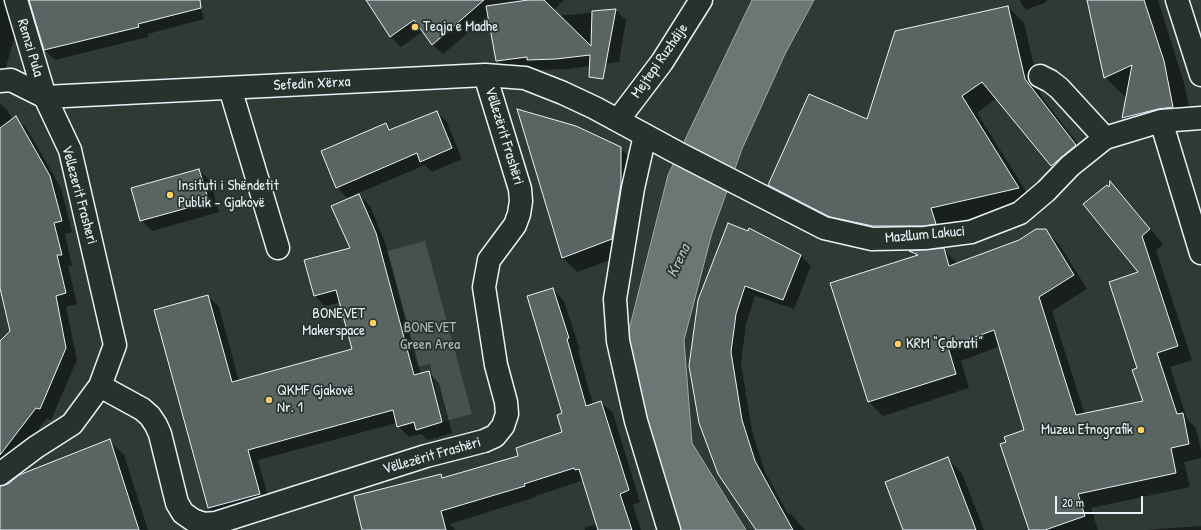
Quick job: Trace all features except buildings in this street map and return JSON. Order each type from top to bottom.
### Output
[{"type":"street","name":"Remzi Pula","points":[[16,0],[45,97]]},
{"type":"street","name":"Mejtepi Ruzhdije","points":[[618,120],[662,62],[701,0]]},
{"type":"street","points":[[1177,0],[1201,75]]},
{"type":"street","name":"Sefedin Xërxa","points":[[0,80],[11,80],[45,97],[485,75],[525,78],[563,92],[618,120]]},
{"type":"street","name":"Vëllezërit Frashëri","points":[[100,386],[142,409],[150,416],[160,434],[177,503],[183,513],[193,520],[204,524],[216,523],[426,456],[484,442],[495,436],[503,426],[507,414],[506,402],[496,365],[484,287],[489,260],[515,225],[520,214],[521,202],[520,189],[485,75]]},
{"type":"street","points":[[1040,76],[1059,88],[1105,138]]},
{"type":"street","points":[[230,88],[278,248]]},
{"type":"street","name":"Vellezerit Frasheri","points":[[45,97],[70,150],[115,345],[100,386]]},
{"type":"street","name":"Mazllum Lakuci","points":[[618,120],[752,192],[824,228],[872,239],[925,238],[970,232],[1020,213],[1046,191],[1070,166],[1105,138],[1162,121],[1201,118]]},
{"type":"street","points":[[1162,121],[1201,252]]},
{"type":"street","points":[[645,135],[633,188],[615,299],[618,341],[636,421],[669,530]]},
{"type":"street","points":[[0,474],[36,446],[72,424],[100,386]]},
{"type":"green space","name":"BONEVET Green Area","points":[[425,241],[472,414],[442,422],[430,364],[417,367],[387,251]]},
{"type":"water","name":"Krena","points":[[752,0],[814,0],[785,54],[742,149],[712,233],[684,340],[692,443],[746,530],[681,530],[671,508],[626,342],[668,175]]},
{"type":"place","name":"Teqja e Madhe","points":[[415,27]]},
{"type":"place","name":"Insituti i Shëndetit Publik - Gjakovë","points":[[170,195]]},
{"type":"place","name":"BONEVET Makerspace","points":[[373,323]]},
{"type":"place","name":"KRM “Çabrati”","points":[[898,344]]},
{"type":"place","name":"QKMF Gjakovë Nr. 1","points":[[269,400]]},
{"type":"place","name":"Muzeu Etnografik","points":[[1141,430]]}]
